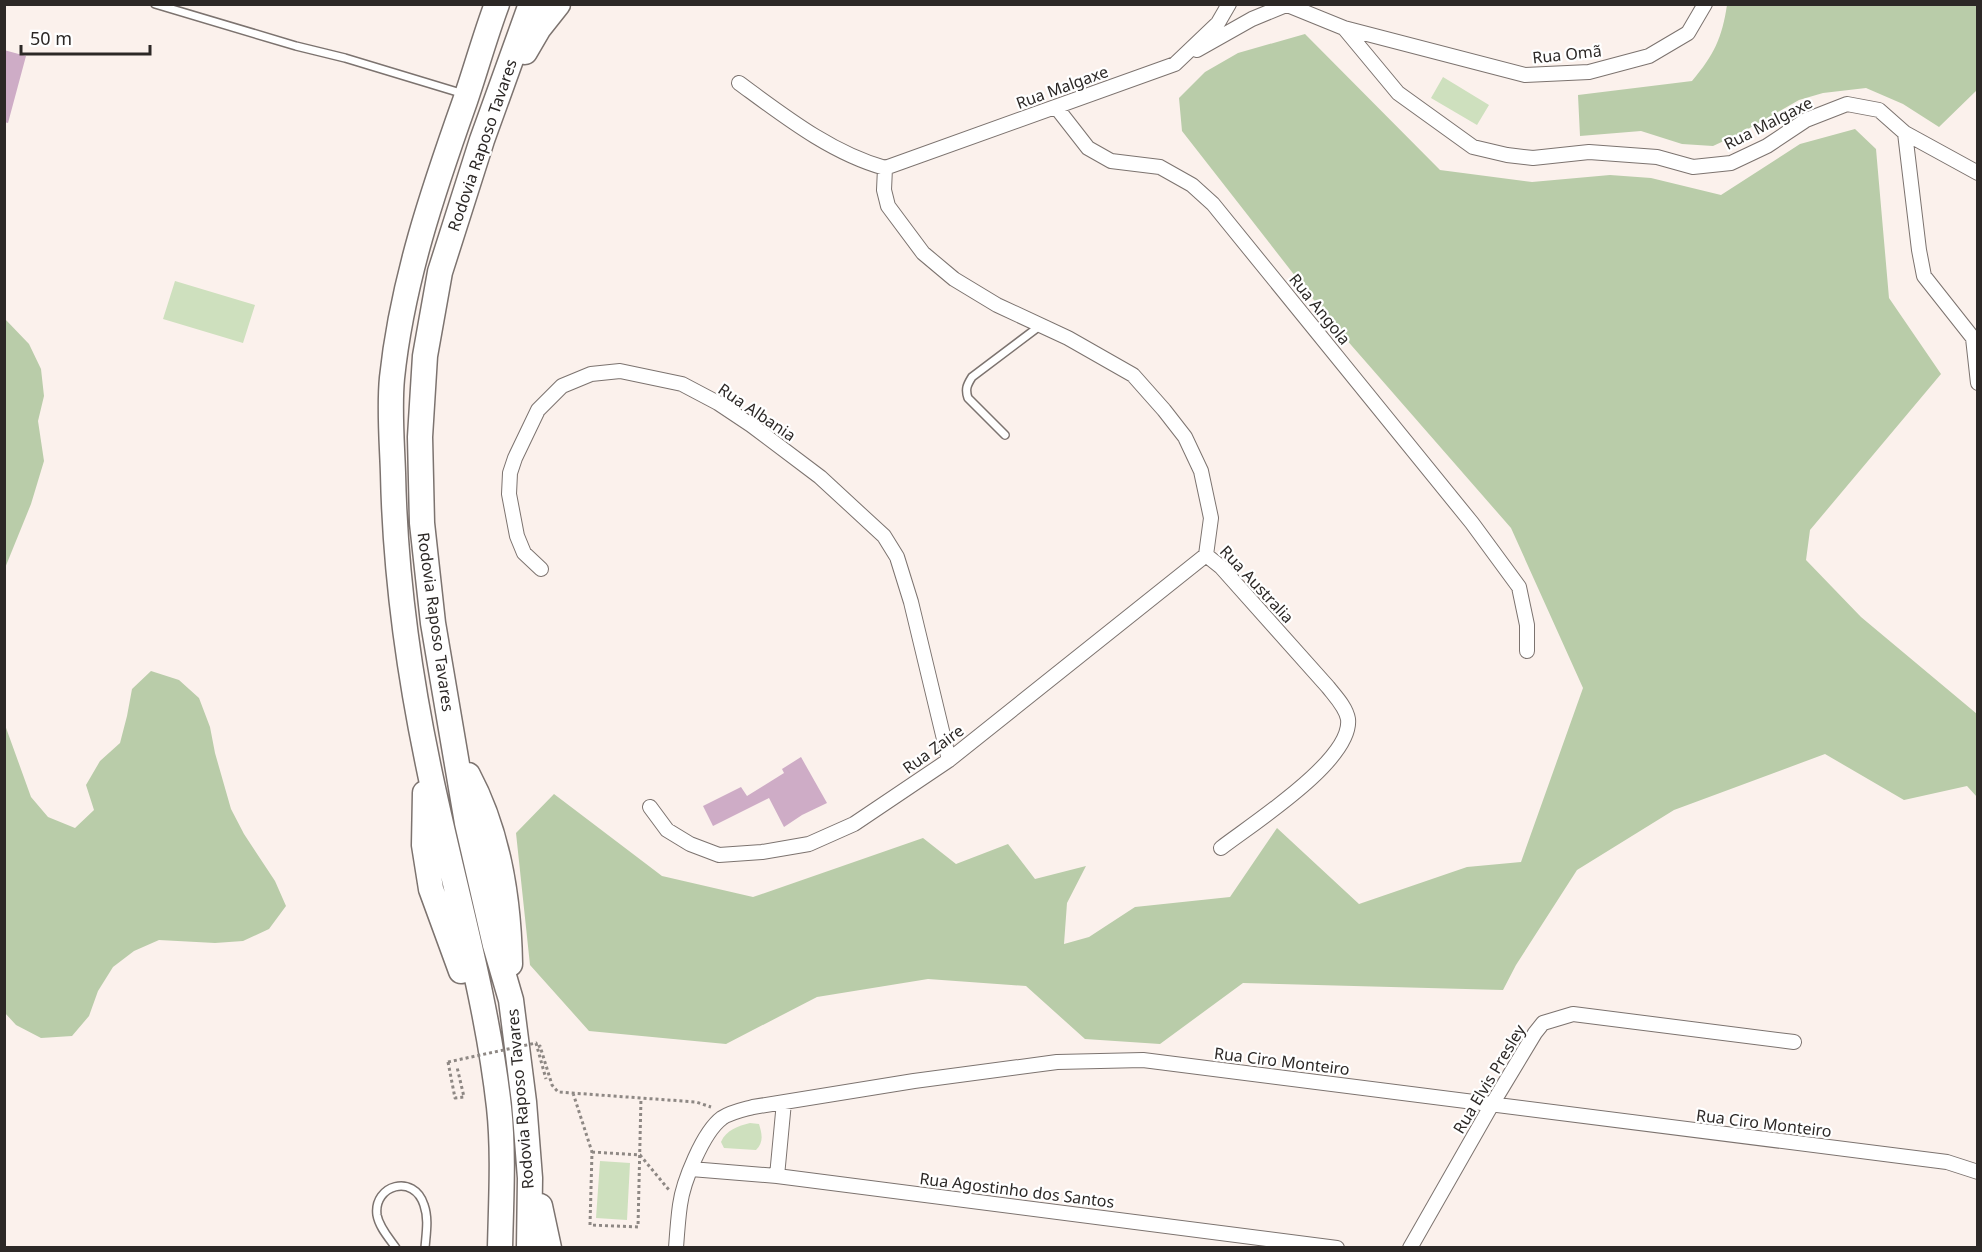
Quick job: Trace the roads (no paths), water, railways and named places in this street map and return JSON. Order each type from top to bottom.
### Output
[{"type":"highway","name":"Rodovia Raposo Tavares","points":[[497,4],[432,194],[412,263],[392,381],[394,524],[410,674],[488,1034],[500,1111],[500,1248]]},
{"type":"highway","name":"Rodovia Raposo Tavares","points":[[529,1248],[530,1178],[524,1102],[511,1000],[495,945],[467,823],[433,623],[422,523],[420,437],[425,356],[440,272],[482,140],[531,4]]},
{"type":"highway","points":[[482,140],[516,68],[539,28],[558,4]]},
{"type":"highway","points":[[524,1102],[532,1127],[536,1179],[549,1248]]},
{"type":"street","name":"Rua Malgaxe","points":[[885,168],[1175,64],[1218,23],[1229,4]]},
{"type":"street","name":"Rua Omã","points":[[1285,5],[1344,28],[1525,75],[1589,72],[1649,56],[1688,33],[1706,4]]},
{"type":"street","points":[[1175,64],[1252,19],[1285,5]]},
{"type":"street","name":"Rua Malgaxe","points":[[1344,28],[1398,93],[1473,147],[1507,155],[1533,158],[1588,152],[1657,157],[1693,167],[1731,163],[1767,146],[1806,120],[1847,104],[1879,110],[1905,133],[1977,173]]},
{"type":"street","points":[[739,83],[788,119],[833,146],[865,163],[885,168]]},
{"type":"street","name":"Rua Angola","points":[[1056,107],[1088,148],[1111,161],[1160,167],[1191,185],[1213,204],[1472,523],[1519,587],[1527,625],[1527,651]]},
{"type":"street","points":[[1905,133],[1924,276],[1973,338],[1977,383]]},
{"type":"street","name":"Rua Australia","points":[[885,168],[884,190],[888,206],[923,253],[954,279],[997,305],[1101,355],[1133,375],[1185,437],[1201,471],[1211,518],[1206,555],[1221,567],[1321,679],[1341,704],[1348,717],[1344,740],[1334,756],[1310,780],[1221,848]]},
{"type":"street","name":"Rua Albania","points":[[541,568],[524,553],[517,536],[509,494],[510,473],[515,458],[538,410],[562,386],[591,374],[620,371],[682,384],[734,414],[812,470],[884,536],[897,557],[911,602],[949,760]]},
{"type":"street","name":"Rua Zaire","points":[[650,807],[667,830],[690,844],[719,855],[762,852],[809,844],[854,824],[949,760],[1206,555]]},
{"type":"street","name":"Rua Elvis Presley","points":[[1410,1248],[1491,1106],[1535,1033],[1544,1023],[1573,1014],[1794,1042]]},
{"type":"street","name":"Rua Ciro Monteiro","points":[[676,1248],[680,1203],[691,1169],[708,1132],[721,1119],[730,1114],[753,1107],[914,1081],[1058,1062],[1143,1060],[1310,1080],[1491,1106],[1947,1162],[1977,1172]]},
{"type":"street","points":[[777,1176],[784,1102]]},
{"type":"street","name":"Rua Agostinho dos Santos","points":[[691,1169],[777,1176],[1338,1248]]},
{"type":"lane","points":[[155,4],[467,95]]},
{"type":"lane","points":[[1005,435],[968,398],[967,384],[972,377],[1041,325]]},
{"type":"lane","points":[[396,1248],[377,1215],[378,1201],[390,1188],[405,1185],[415,1189],[424,1202],[427,1221],[424,1248]]}]
